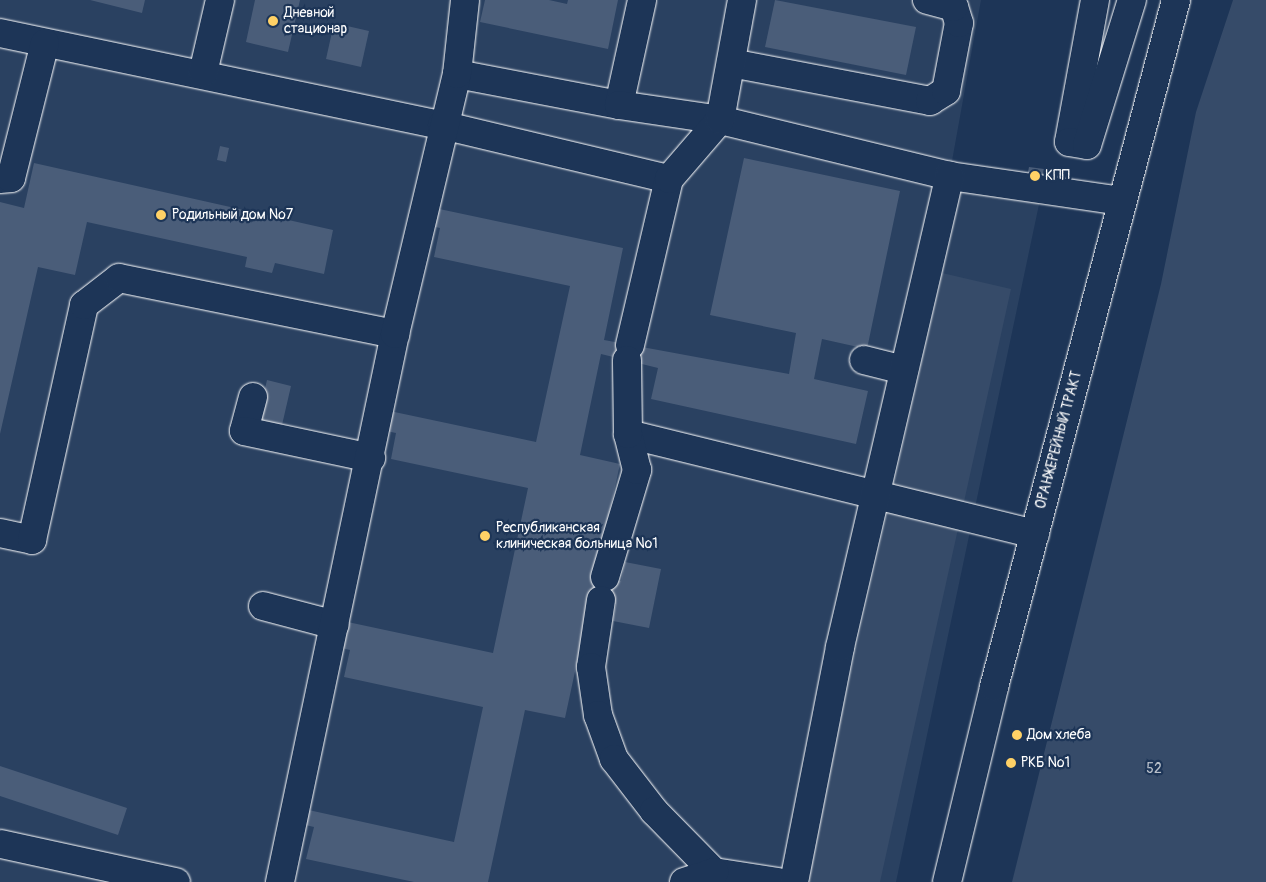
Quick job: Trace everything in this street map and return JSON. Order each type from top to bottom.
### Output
[{"type":"street","points":[[203,73],[220,0]]},
{"type":"street","points":[[278,882],[335,625],[395,334],[442,125],[457,74],[465,0]]},
{"type":"street","points":[[619,105],[642,0]]},
{"type":"street","points":[[714,872],[654,811],[614,759],[598,715],[590,667],[603,588],[637,470],[628,434],[629,352],[669,179],[720,120],[742,0]]},
{"type":"street","points":[[731,63],[930,101],[946,91],[958,23],[954,6],[927,0]]},
{"type":"street","points":[[1095,0],[1069,142],[1087,145],[1132,0]]},
{"type":"street","name":"ОРАНЖЕРЕЙНЫЙ ТРАКТ","points":[[947,882],[1034,534],[1176,0]]},
{"type":"street","points":[[0,33],[203,73],[442,125],[669,179]]},
{"type":"street","points":[[0,180],[11,178],[45,43]]},
{"type":"street","points":[[457,74],[619,105],[720,120],[950,176],[1122,201]]},
{"type":"street","points":[[794,882],[840,647],[950,176]]},
{"type":"street","points":[[0,533],[32,540],[84,305],[119,278],[395,334]]},
{"type":"street","points":[[864,360],[904,370]]},
{"type":"street","points":[[253,397],[244,431],[370,458]]},
{"type":"street","points":[[628,434],[1034,534]]},
{"type":"street","points":[[263,606],[335,625]]},
{"type":"street","points":[[1,844],[176,882]]},
{"type":"street","points":[[684,882],[714,872],[778,882]]},
{"type":"shaded area","name":"Республиканская клиническая больница №1","points":[[0,0],[981,0],[952,161],[1045,176],[896,882],[0,882]]},
{"type":"green space","name":"52","points":[[1233,0],[1266,0],[1266,882],[1012,882],[1161,284],[1196,112]]},
{"type":"green space","points":[[942,273],[1011,289],[880,882],[803,882]]},
{"type":"building","points":[[90,0],[145,0],[142,13]]},
{"type":"building","name":"Дневной стационар","points":[[255,0],[300,0],[288,52],[246,42]]},
{"type":"building","points":[[485,0],[549,0],[567,4],[568,0],[618,0],[608,49],[480,22]]},
{"type":"building","points":[[775,0],[916,27],[906,75],[765,47]]},
{"type":"building","points":[[334,23],[369,31],[361,67],[326,59]]},
{"type":"building","points":[[220,146],[229,148],[226,162],[217,160]]},
{"type":"building","points":[[744,158],[900,191],[867,349],[822,339],[814,379],[868,391],[856,444],[651,399],[658,368],[601,354],[580,455],[620,464],[596,574],[621,581],[625,562],[661,569],[649,628],[613,621],[616,604],[591,597],[565,718],[525,710],[488,882],[414,882],[306,859],[314,827],[301,824],[304,809],[454,842],[483,707],[344,677],[350,650],[337,647],[343,621],[493,653],[528,488],[391,459],[396,433],[381,430],[385,410],[536,442],[570,286],[434,257],[440,228],[426,225],[430,207],[623,248],[604,340],[789,374],[796,333],[710,315]]},
{"type":"building","name":"Родильный дом №7","points":[[34,163],[333,230],[324,274],[275,263],[272,273],[245,267],[247,257],[87,222],[75,275],[38,267],[0,434],[0,202],[24,208]]},
{"type":"building","name":"КПП","points":[[1029,167],[1044,169],[1041,184],[1026,182]]},
{"type":"building","points":[[267,380],[291,386],[282,425],[258,420]]},
{"type":"building","points":[[0,766],[127,808],[118,835],[0,796]]},
{"type":"place","name":"Дневной стационар","points":[[273,21]]},
{"type":"place","name":"КПП","points":[[1035,176]]},
{"type":"place","name":"Родильный дом №7","points":[[161,215]]},
{"type":"place","name":"Республиканская клиническая больница №1","points":[[485,536]]},
{"type":"place","name":"Дом хлеба","points":[[1017,735]]},
{"type":"place","name":"РКБ №1","points":[[1011,763]]}]
